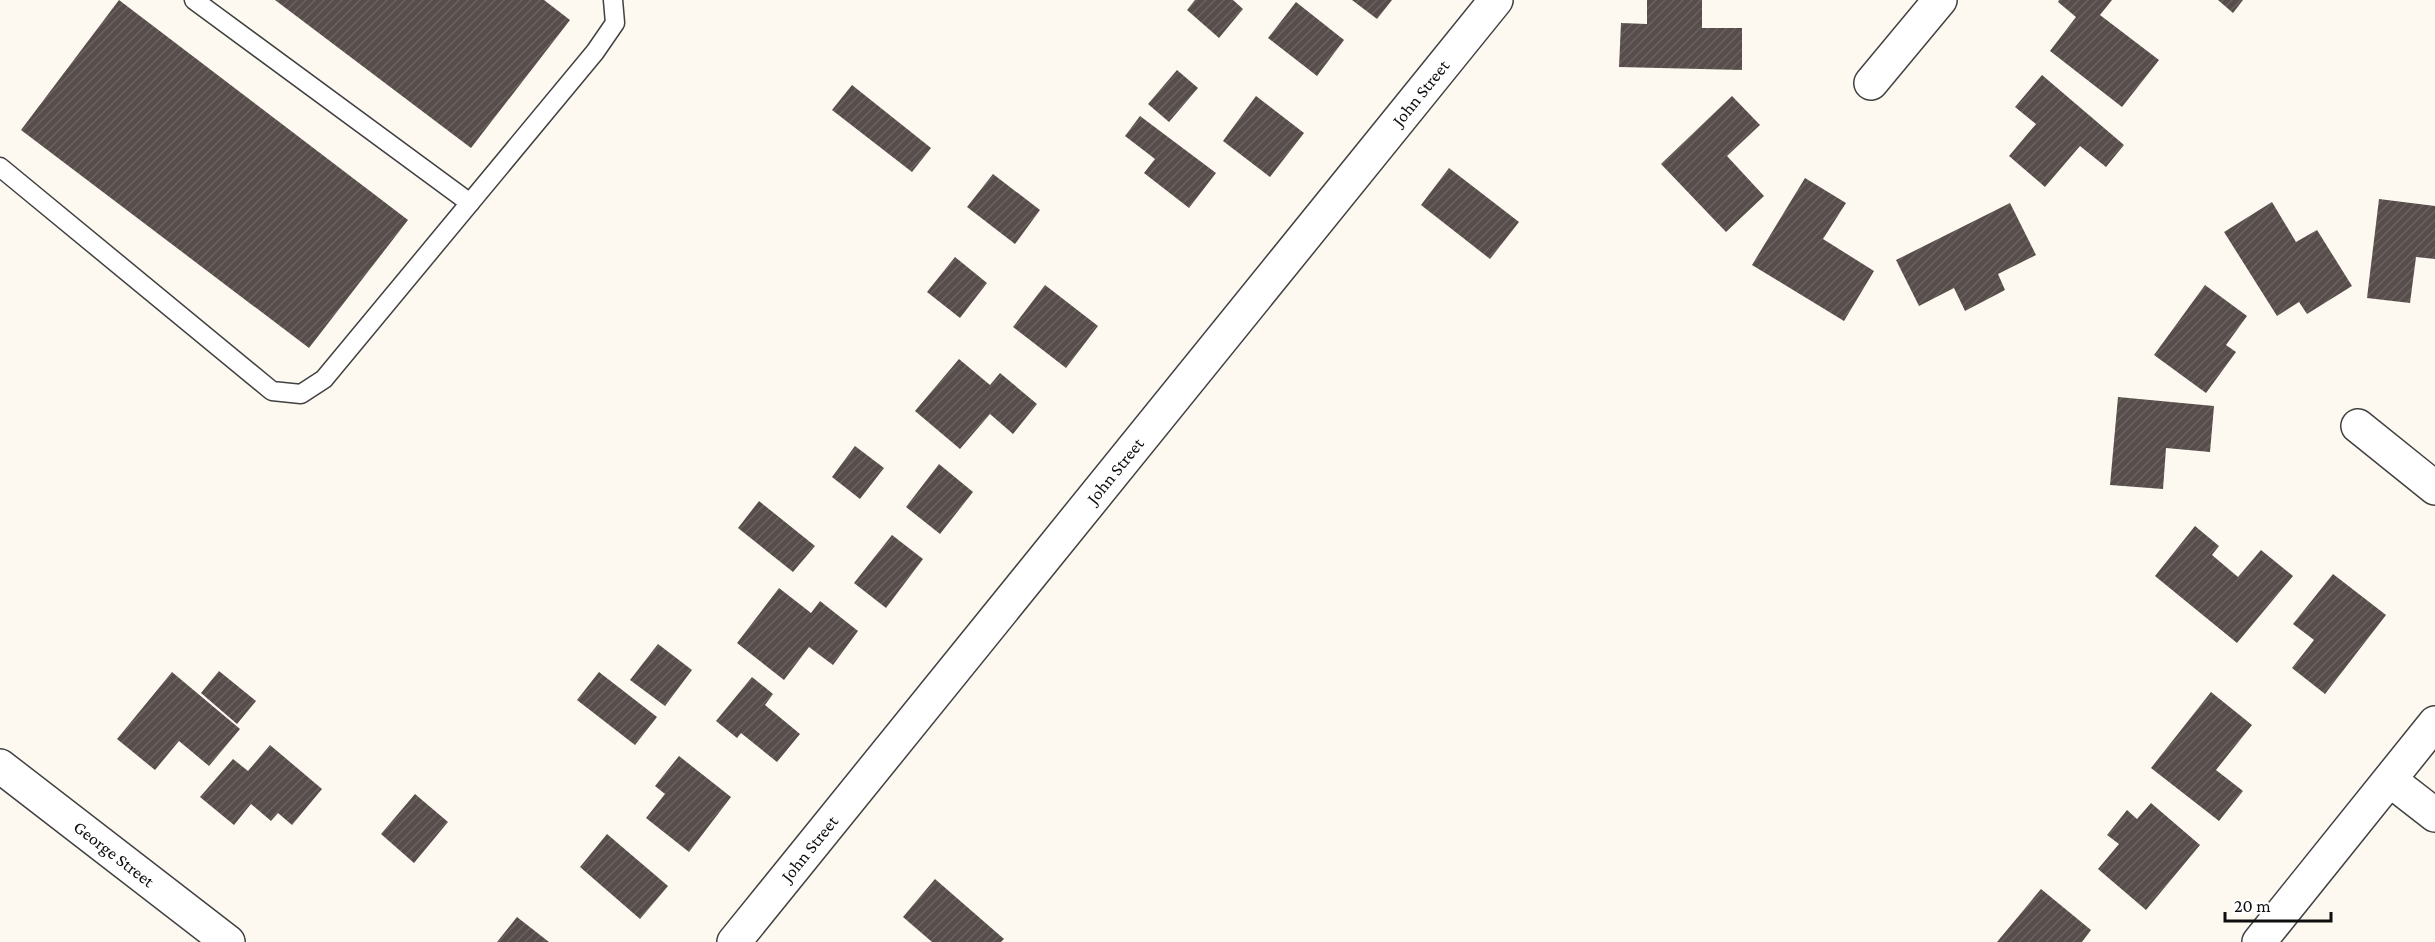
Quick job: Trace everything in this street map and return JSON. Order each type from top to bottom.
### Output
[{"type":"street","name":"John Street","points":[[734,942],[1496,0]]},
{"type":"street","points":[[1872,83],[1940,0]]},
{"type":"street","points":[[2358,426],[2435,488]]},
{"type":"street","points":[[2259,942],[2435,723]]},
{"type":"street","name":"George Street","points":[[0,766],[228,942]]},
{"type":"street","points":[[2390,780],[2435,815]]},
{"type":"lane","points":[[194,0],[470,203]]},
{"type":"lane","points":[[0,168],[272,391],[301,394],[324,379],[595,52],[615,23],[613,0]]},
{"type":"building","points":[[119,0],[408,220],[309,348],[21,130]]},
{"type":"building","points":[[275,0],[544,0],[570,20],[471,148]]},
{"type":"building","points":[[1195,0],[1233,0],[1243,9],[1219,38],[1187,10]]},
{"type":"building","points":[[1352,0],[1392,0],[1377,19]]},
{"type":"building","points":[[1647,0],[1702,0],[1702,28],[1742,28],[1742,70],[1619,67],[1621,23],[1647,24]]},
{"type":"building","points":[[2059,0],[2112,0],[2100,15],[2159,60],[2122,107],[2050,51],[2076,17],[2058,2]]},
{"type":"building","points":[[2218,0],[2243,0],[2233,13]]},
{"type":"building","points":[[1296,2],[1344,40],[1317,76],[1268,38]]},
{"type":"building","points":[[1177,70],[1198,88],[1169,122],[1148,104]]},
{"type":"building","points":[[2042,75],[2124,145],[2106,167],[2080,146],[2045,187],[2009,156],[2036,124],[2015,107]]},
{"type":"building","points":[[852,85],[931,148],[912,172],[832,110]]},
{"type":"building","points":[[1256,96],[1304,133],[1270,177],[1223,141]]},
{"type":"building","points":[[1732,96],[1760,125],[1727,156],[1764,196],[1726,232],[1661,164]]},
{"type":"building","points":[[1140,116],[1216,173],[1189,208],[1144,173],[1155,159],[1125,136]]},
{"type":"building","points":[[1449,168],[1519,222],[1490,259],[1421,205]]},
{"type":"building","points":[[993,174],[1040,210],[1015,244],[967,207]]},
{"type":"building","points":[[1805,178],[1846,203],[1823,239],[1874,271],[1844,321],[1752,265]]},
{"type":"building","points":[[2379,199],[2435,206],[2435,259],[2416,257],[2410,303],[2367,298]]},
{"type":"building","points":[[2272,202],[2296,242],[2317,230],[2352,286],[2307,314],[2299,302],[2277,316],[2224,232]]},
{"type":"building","points":[[2010,203],[2036,255],[1998,274],[2005,290],[1965,311],[1954,288],[1919,306],[1896,260]]},
{"type":"building","points":[[955,257],[987,283],[960,318],[927,292]]},
{"type":"building","points":[[1045,285],[1098,326],[1066,368],[1013,327]]},
{"type":"building","points":[[2205,285],[2247,316],[2226,345],[2236,352],[2206,393],[2154,355]]},
{"type":"building","points":[[959,359],[990,385],[1000,373],[1037,404],[1013,434],[990,414],[960,449],[915,411]]},
{"type":"building","points":[[2118,397],[2214,406],[2210,452],[2166,448],[2163,489],[2110,485]]},
{"type":"building","points":[[855,446],[884,468],[860,499],[832,477]]},
{"type":"building","points":[[939,464],[973,492],[940,534],[906,507]]},
{"type":"building","points":[[759,501],[815,546],[793,572],[738,528]]},
{"type":"building","points":[[2195,526],[2219,546],[2212,555],[2238,577],[2261,550],[2293,576],[2237,643],[2155,576]]},
{"type":"building","points":[[892,535],[923,559],[886,608],[854,583]]},
{"type":"building","points":[[2333,574],[2386,615],[2325,694],[2292,668],[2314,640],[2293,624]]},
{"type":"building","points":[[779,588],[811,613],[820,601],[858,631],[833,665],[809,647],[784,680],[737,643]]},
{"type":"building","points":[[658,644],[692,670],[665,706],[630,680]]},
{"type":"building","points":[[219,671],[256,701],[237,724],[201,693]]},
{"type":"building","points":[[172,672],[240,729],[209,766],[179,741],[155,770],[117,739]]},
{"type":"building","points":[[599,672],[657,717],[635,745],[577,700]]},
{"type":"building","points":[[752,677],[773,694],[765,705],[800,734],[777,762],[741,733],[737,738],[716,721]]},
{"type":"building","points":[[2211,692],[2252,725],[2216,770],[2243,791],[2219,821],[2151,768]]},
{"type":"building","points":[[270,745],[322,789],[292,825],[278,813],[271,821],[251,804],[234,825],[200,797],[233,759],[248,771]]},
{"type":"building","points":[[679,756],[731,797],[689,852],[646,818],[665,794],[655,786]]},
{"type":"building","points":[[415,794],[448,822],[414,863],[381,834]]},
{"type":"building","points":[[2151,803],[2200,845],[2146,910],[2098,869],[2119,844],[2107,835],[2127,810],[2137,819]]},
{"type":"building","points":[[607,834],[668,886],[640,919],[580,867]]},
{"type":"building","points":[[935,879],[1004,939],[1001,942],[932,942],[903,917]]},
{"type":"building","points":[[2041,889],[2091,930],[2082,942],[1997,942]]},
{"type":"building","points":[[517,917],[549,942],[497,942]]}]
